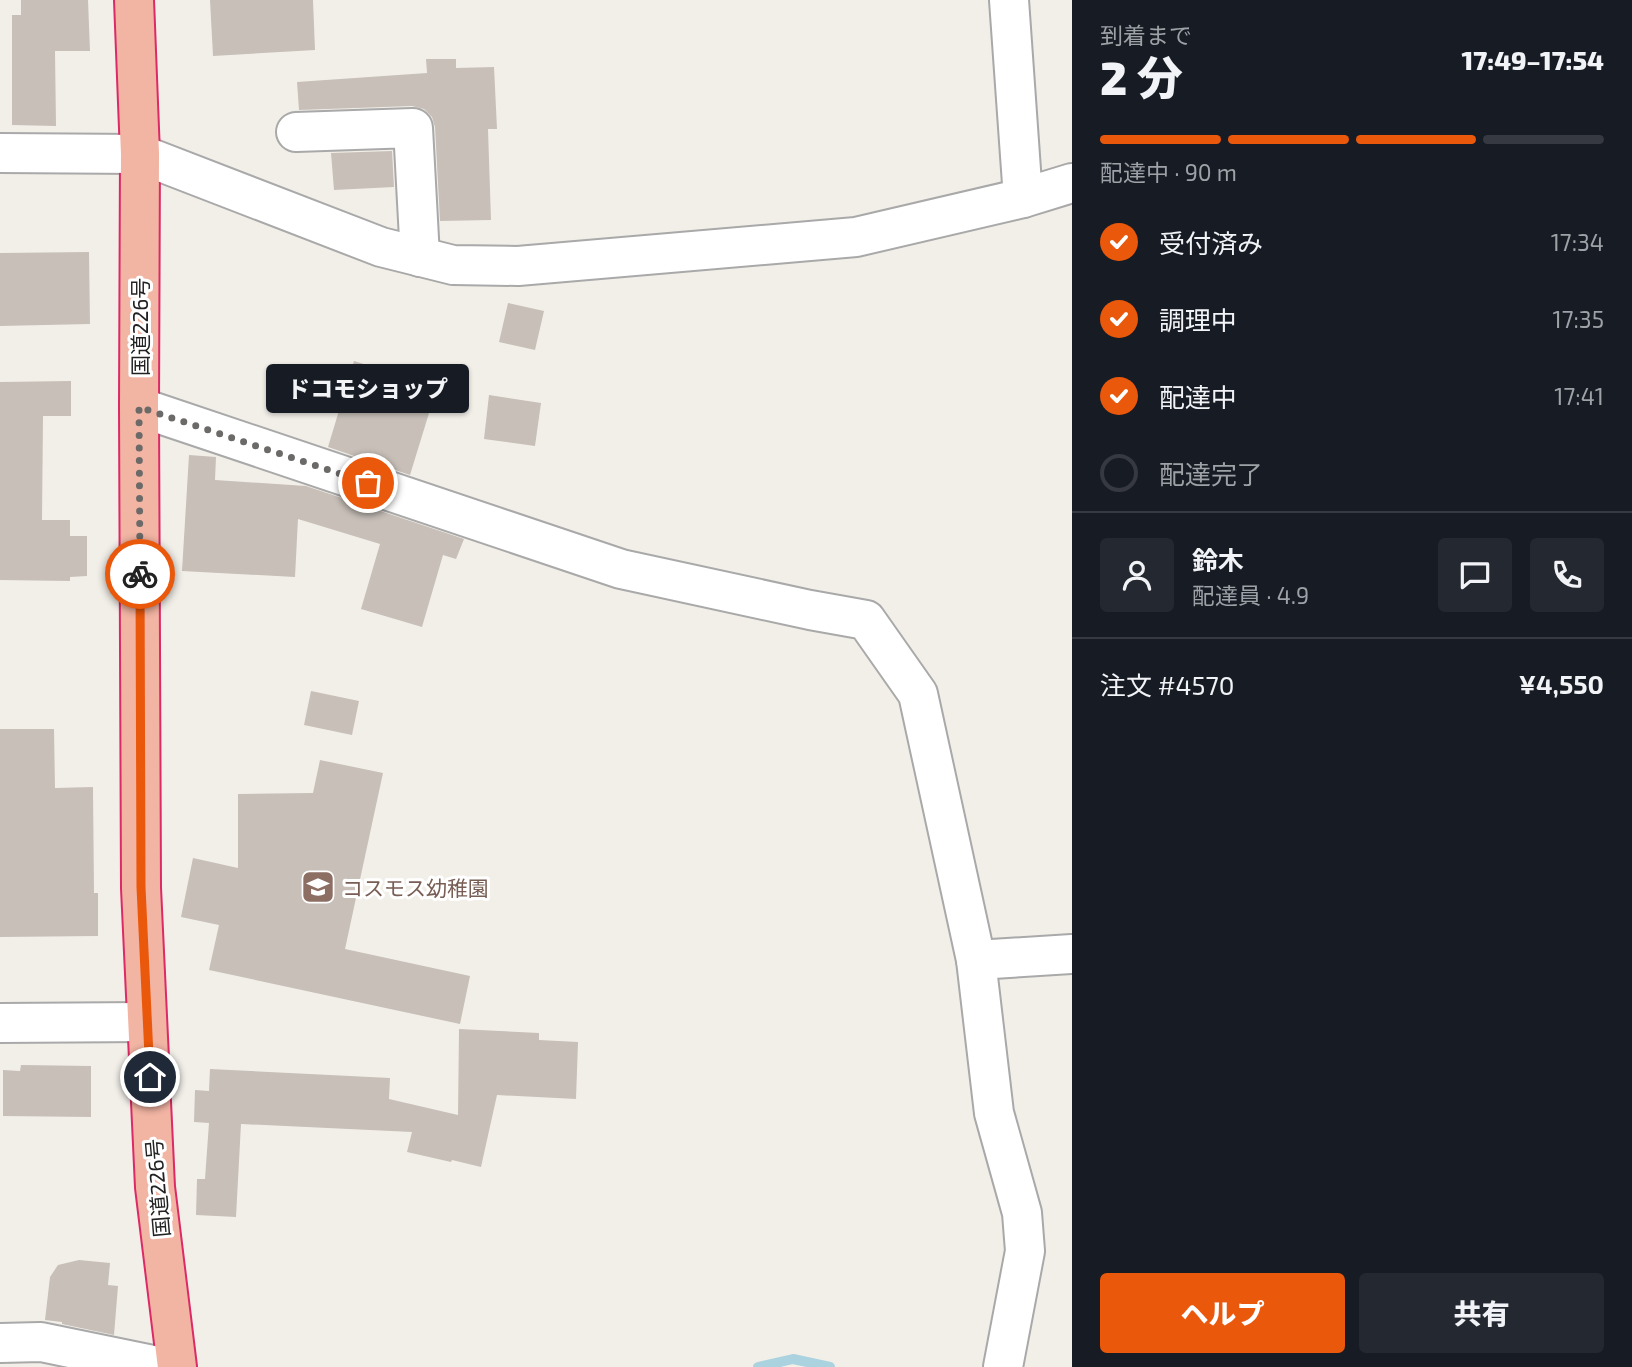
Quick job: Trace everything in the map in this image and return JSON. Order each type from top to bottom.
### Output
[{"type":"highway","name":"国道226号","points":[[134,0],[140,154],[141,887],[155,1187],[177,1367]]},
{"type":"street","points":[[1009,0],[1023,198]]},
{"type":"street","points":[[296,132],[413,128],[420,257]]},
{"type":"street","points":[[0,153],[140,154],[381,247],[453,265],[518,266],[856,237],[1023,198],[1072,183]]},
{"type":"street","points":[[139,407],[621,569],[866,620],[918,694],[976,960],[994,1113],[1022,1213],[1025,1251],[1003,1367]]},
{"type":"street","points":[[976,960],[1072,954]]},
{"type":"street","points":[[0,1023],[147,1022]]},
{"type":"street","points":[[0,1343],[41,1342],[163,1367]]},
{"type":"building","points":[[21,0],[88,0],[90,51],[55,51],[56,126],[12,125],[12,15],[21,15]]},
{"type":"building","points":[[210,0],[313,0],[315,50],[213,56]]},
{"type":"building","points":[[426,59],[456,59],[456,68],[494,67],[497,129],[488,129],[491,220],[440,221],[435,127],[432,117],[424,109],[412,106],[299,110],[297,82],[427,73]]},
{"type":"building","points":[[392,151],[394,187],[334,190],[331,153]]},
{"type":"building","points":[[89,252],[90,324],[0,326],[0,253]]},
{"type":"building","points":[[508,303],[544,311],[535,350],[499,342]]},
{"type":"building","points":[[354,361],[437,387],[410,475],[328,447]]},
{"type":"building","points":[[71,381],[71,416],[43,416],[42,520],[70,520],[70,536],[87,536],[87,576],[70,577],[70,581],[0,580],[0,382]]},
{"type":"building","points":[[489,395],[541,403],[535,446],[484,439]]},
{"type":"building","points":[[189,455],[216,457],[215,480],[306,486],[464,539],[456,559],[443,555],[422,627],[361,609],[380,544],[298,519],[295,577],[182,571]]},
{"type":"building","points":[[311,691],[359,701],[352,735],[304,725]]},
{"type":"building","points":[[0,729],[54,729],[55,788],[93,787],[94,893],[98,893],[98,936],[0,937]]},
{"type":"building","points":[[320,760],[383,773],[345,949],[470,976],[460,1024],[209,970],[219,925],[181,917],[193,858],[238,868],[238,794],[313,793]]},
{"type":"building","points":[[459,1029],[539,1033],[539,1040],[578,1042],[576,1099],[497,1095],[481,1167],[407,1152],[412,1132],[241,1124],[236,1217],[196,1215],[197,1179],[205,1179],[209,1123],[194,1122],[195,1090],[209,1091],[210,1069],[390,1078],[389,1099],[458,1115]]},
{"type":"building","points":[[21,1065],[91,1066],[91,1117],[3,1116],[3,1070],[20,1071]]},
{"type":"building","points":[[79,1260],[110,1263],[108,1285],[118,1286],[114,1335],[45,1320],[50,1277],[58,1265]]},
{"type":"waterway","points":[[758,1367],[793,1359],[830,1367]]},
{"type":"way so far","points":[[140,574],[139,407],[368,483]]},
{"type":"place","name":"ドコモショップ","points":[[368,483]]},
{"type":"place","name":"コスモス幼稚園","points":[[318,887]]},
{"type":"route","points":[[140,574],[141,887],[150,1077]]}]
